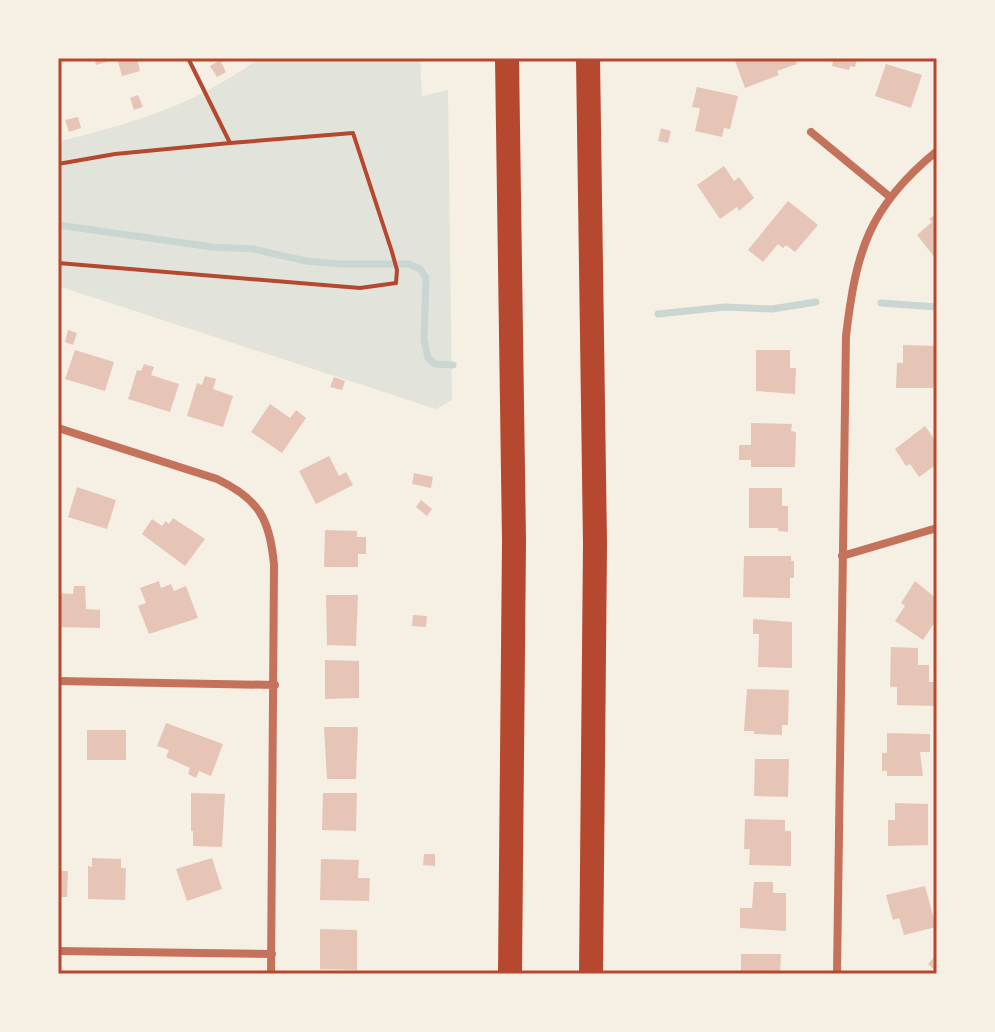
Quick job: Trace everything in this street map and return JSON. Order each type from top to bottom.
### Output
[{"type":"highway","points":[[507,58],[514,541],[510,974]]},
{"type":"highway","points":[[588,58],[595,544],[591,974]]},
{"type":"street","points":[[811,132],[890,197]]},
{"type":"street","points":[[837,974],[846,336],[859,254],[873,222],[890,197],[918,166],[937,151]]},
{"type":"street","points":[[58,428],[217,479],[240,490],[257,507],[267,525],[272,546],[275,685],[271,974]]},
{"type":"street","points":[[842,556],[937,528]]},
{"type":"street","points":[[58,681],[275,685]]},
{"type":"street","points":[[58,951],[272,954]]},
{"type":"path","points":[[188,58],[230,143]]},
{"type":"path","points":[[58,164],[115,154],[353,133],[397,270],[396,283],[360,288],[58,263]]},
{"type":"shaded area","points":[[260,58],[420,58],[422,96],[448,90],[452,400],[436,409],[58,286],[58,142],[163,110],[211,89]]},
{"type":"building","points":[[94,58],[116,58],[116,59],[96,65]]},
{"type":"building","points":[[117,58],[137,58],[140,71],[122,76]]},
{"type":"building","points":[[734,58],[794,58],[797,64],[777,71],[779,75],[745,88]]},
{"type":"building","points":[[822,58],[857,58],[855,67],[850,66],[849,70],[832,66],[833,62]]},
{"type":"building","points":[[220,60],[226,72],[217,77],[210,66]]},
{"type":"building","points":[[886,64],[922,75],[911,108],[875,96]]},
{"type":"building","points":[[697,87],[738,96],[730,129],[724,128],[722,137],[695,131],[700,108],[692,107]]},
{"type":"building","points":[[138,95],[143,107],[134,110],[130,98]]},
{"type":"building","points":[[78,117],[81,128],[69,132],[65,120]]},
{"type":"building","points":[[661,128],[671,131],[668,143],[658,141]]},
{"type":"building","points":[[724,166],[734,181],[739,177],[754,198],[739,211],[737,207],[720,219],[697,185]]},
{"type":"building","points":[[788,201],[818,225],[795,252],[786,245],[783,248],[778,244],[763,262],[748,250]]},
{"type":"building","points":[[937,213],[937,257],[935,258],[917,235]]},
{"type":"building","points":[[68,330],[77,333],[73,345],[65,342]]},
{"type":"building","points":[[903,345],[935,346],[934,388],[896,388],[897,363],[903,363]]},
{"type":"building","points":[[75,350],[114,362],[105,391],[65,379]]},
{"type":"building","points":[[756,350],[790,350],[790,368],[796,368],[795,394],[756,391]]},
{"type":"building","points":[[144,364],[154,367],[151,375],[179,384],[170,412],[128,399],[137,370],[141,371]]},
{"type":"building","points":[[205,376],[216,379],[213,389],[233,396],[223,427],[187,416],[197,383],[202,385]]},
{"type":"building","points":[[334,377],[345,381],[342,390],[330,387]]},
{"type":"building","points":[[270,404],[290,418],[296,410],[306,418],[282,453],[251,432]]},
{"type":"building","points":[[751,423],[792,424],[791,431],[796,432],[795,467],[751,467],[751,460],[739,460],[739,445],[751,445]]},
{"type":"building","points":[[925,426],[937,443],[937,464],[919,477],[910,464],[906,466],[895,449]]},
{"type":"building","points":[[329,456],[339,476],[346,472],[353,485],[316,504],[299,471]]},
{"type":"building","points":[[414,473],[433,477],[431,488],[412,484]]},
{"type":"building","points":[[77,487],[116,500],[107,529],[68,517]]},
{"type":"building","points":[[749,488],[782,488],[782,506],[788,506],[788,532],[778,531],[778,528],[749,528]]},
{"type":"building","points":[[421,500],[432,509],[427,516],[416,507]]},
{"type":"building","points":[[173,518],[205,539],[185,566],[142,534],[152,519],[162,526],[166,521],[169,524]]},
{"type":"building","points":[[325,530],[357,531],[357,537],[366,537],[366,554],[358,554],[358,567],[324,567]]},
{"type":"building","points":[[744,556],[791,556],[794,578],[790,578],[790,598],[743,597]]},
{"type":"building","points":[[159,581],[161,588],[171,584],[174,591],[186,586],[198,618],[149,634],[138,606],[146,603],[140,588]]},
{"type":"building","points":[[915,581],[937,599],[937,619],[923,640],[895,621],[905,606],[901,603]]},
{"type":"building","points":[[74,586],[85,586],[86,609],[100,610],[100,628],[58,627],[58,593],[73,594]]},
{"type":"building","points":[[326,595],[358,595],[356,646],[327,645]]},
{"type":"building","points":[[413,615],[427,616],[426,627],[412,626]]},
{"type":"building","points":[[753,619],[792,622],[792,668],[758,667],[759,634],[753,634]]},
{"type":"building","points":[[891,647],[918,648],[918,665],[929,665],[929,682],[937,682],[937,706],[897,705],[897,687],[890,687]]},
{"type":"building","points":[[325,660],[359,661],[359,698],[325,699]]},
{"type":"building","points":[[747,689],[789,690],[788,725],[782,725],[782,735],[744,731]]},
{"type":"building","points":[[166,723],[223,744],[211,776],[199,771],[196,778],[188,774],[190,768],[166,757],[169,750],[157,746]]},
{"type":"building","points":[[324,727],[358,727],[356,779],[327,779]]},
{"type":"building","points":[[87,730],[126,730],[126,760],[87,760]]},
{"type":"building","points":[[887,733],[930,734],[930,752],[920,752],[923,776],[887,776],[887,771],[882,771],[882,753],[887,753]]},
{"type":"building","points":[[755,759],[789,759],[788,797],[754,796]]},
{"type":"building","points":[[191,793],[225,794],[222,847],[193,846]]},
{"type":"building","points":[[323,793],[357,793],[356,831],[322,830]]},
{"type":"building","points":[[895,803],[928,804],[928,845],[888,846],[888,820],[895,820]]},
{"type":"building","points":[[745,819],[785,820],[785,831],[791,831],[791,866],[749,865],[750,849],[744,849]]},
{"type":"building","points":[[424,854],[435,854],[435,866],[423,865]]},
{"type":"building","points":[[92,858],[121,859],[121,868],[126,868],[125,900],[88,899],[88,866],[92,867]]},
{"type":"building","points":[[212,858],[222,889],[187,901],[176,869]]},
{"type":"building","points":[[321,859],[359,860],[358,878],[370,878],[369,901],[320,900]]},
{"type":"building","points":[[58,871],[68,871],[67,897],[58,897]]},
{"type":"building","points":[[754,882],[773,882],[773,893],[786,893],[786,931],[740,928],[740,908],[752,908]]},
{"type":"building","points":[[925,886],[936,927],[904,935],[899,918],[893,920],[886,895]]},
{"type":"building","points":[[320,929],[357,930],[357,970],[320,969]]},
{"type":"building","points":[[741,954],[781,954],[780,974],[741,974]]},
{"type":"building","points":[[937,954],[937,972],[928,964]]},
{"type":"waterway","points":[[58,225],[212,247],[253,249],[306,261],[409,264],[420,269],[426,278],[424,340],[428,358],[435,364],[453,365]]},
{"type":"waterway","points":[[658,314],[725,307],[772,309],[816,302]]},
{"type":"waterway","points":[[881,303],[937,307]]}]
